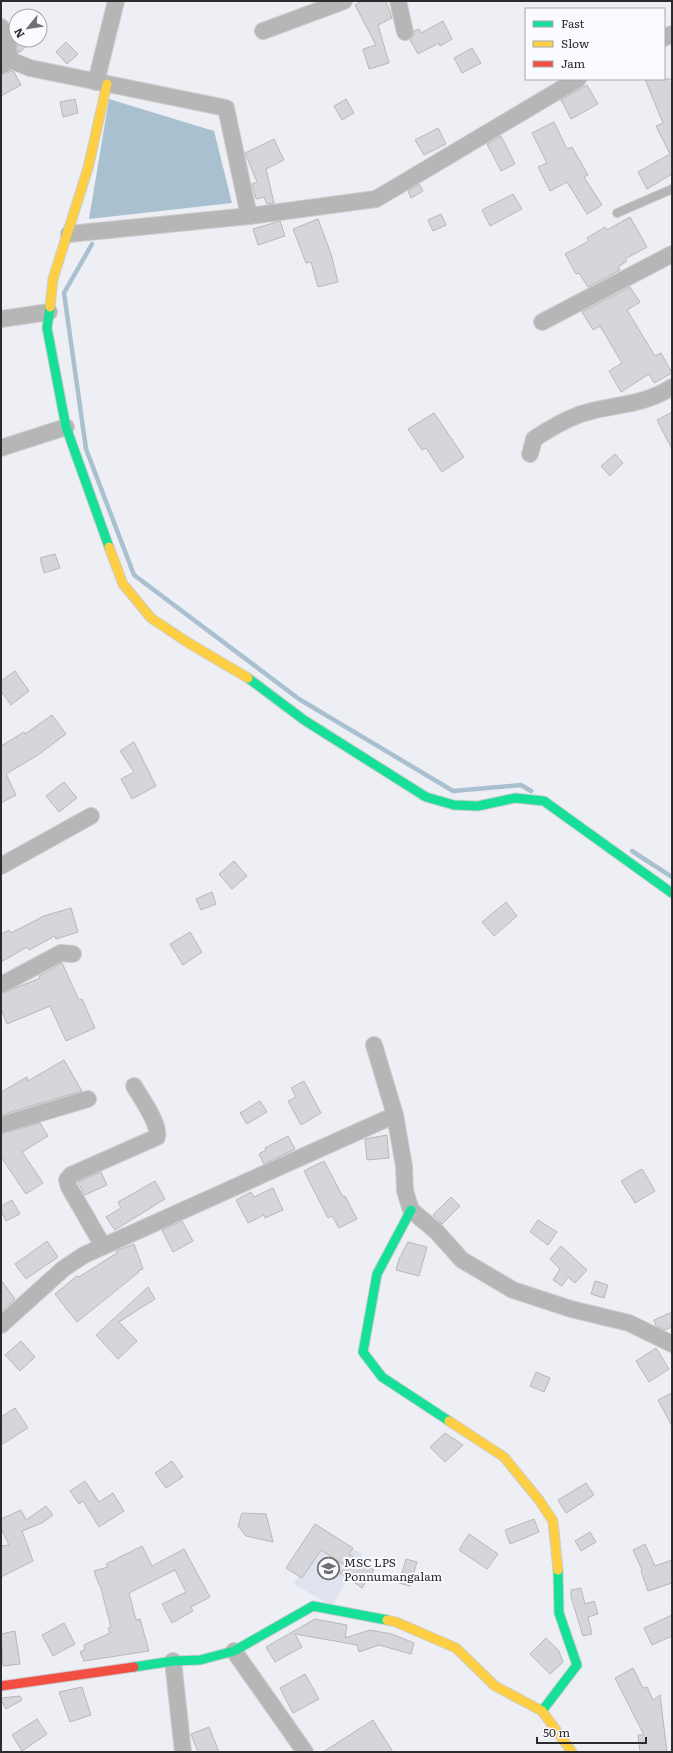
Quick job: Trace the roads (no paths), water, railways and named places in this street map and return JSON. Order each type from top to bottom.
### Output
[{"type":"street","points":[[116,1],[101,83],[88,168],[69,234],[53,280],[47,328],[66,427],[123,584],[151,618],[187,642],[246,676],[304,720],[426,798],[454,806],[478,806],[515,798],[544,801],[672,893]]},
{"type":"street","points":[[263,31],[344,1]]},
{"type":"street","points":[[398,1],[404,32]]},
{"type":"street","points":[[1,27],[8,46],[6,63],[226,108],[249,216]]},
{"type":"street","points":[[69,234],[249,216],[376,199],[576,80]]},
{"type":"street","points":[[542,322],[672,254]]},
{"type":"street","points":[[1,319],[49,312]]},
{"type":"street","points":[[530,454],[534,439],[553,427],[581,414],[632,404],[660,396],[672,387]]},
{"type":"street","points":[[1,448],[66,427]]},
{"type":"street","points":[[1,866],[91,816]]},
{"type":"street","points":[[1,985],[61,953],[73,954]]},
{"type":"street","points":[[374,1045],[395,1115],[404,1166],[405,1191],[411,1210],[436,1231],[462,1260],[513,1290],[571,1308],[630,1323],[672,1344]]},
{"type":"street","points":[[103,1246],[69,1187],[68,1180],[71,1175],[157,1137],[158,1133],[154,1120],[134,1086]]},
{"type":"street","points":[[1,1124],[88,1099]]},
{"type":"street","points":[[1,1326],[62,1269],[84,1255],[395,1115]]},
{"type":"street","points":[[411,1210],[377,1274],[363,1352],[382,1377],[504,1457],[539,1500],[553,1521],[557,1555],[559,1613],[577,1665],[542,1711]]},
{"type":"street","points":[[1,1686],[173,1661],[200,1660],[234,1651],[313,1606],[396,1622],[456,1648],[495,1686],[542,1711],[572,1752]]},
{"type":"street","points":[[234,1651],[306,1752]]},
{"type":"street","points":[[173,1661],[183,1752]]},
{"type":"lane","points":[[617,213],[672,189]]},
{"type":"water","points":[[109,99],[214,131],[232,203],[89,219]]},
{"type":"waterway","points":[[92,244],[64,293],[86,449],[134,575],[299,699],[453,791],[521,785],[531,791]]},
{"type":"waterway","points":[[632,851],[672,877]]},
{"type":"place","name":"MSC LPS Ponnumangalam","points":[[328,1569]]}]
